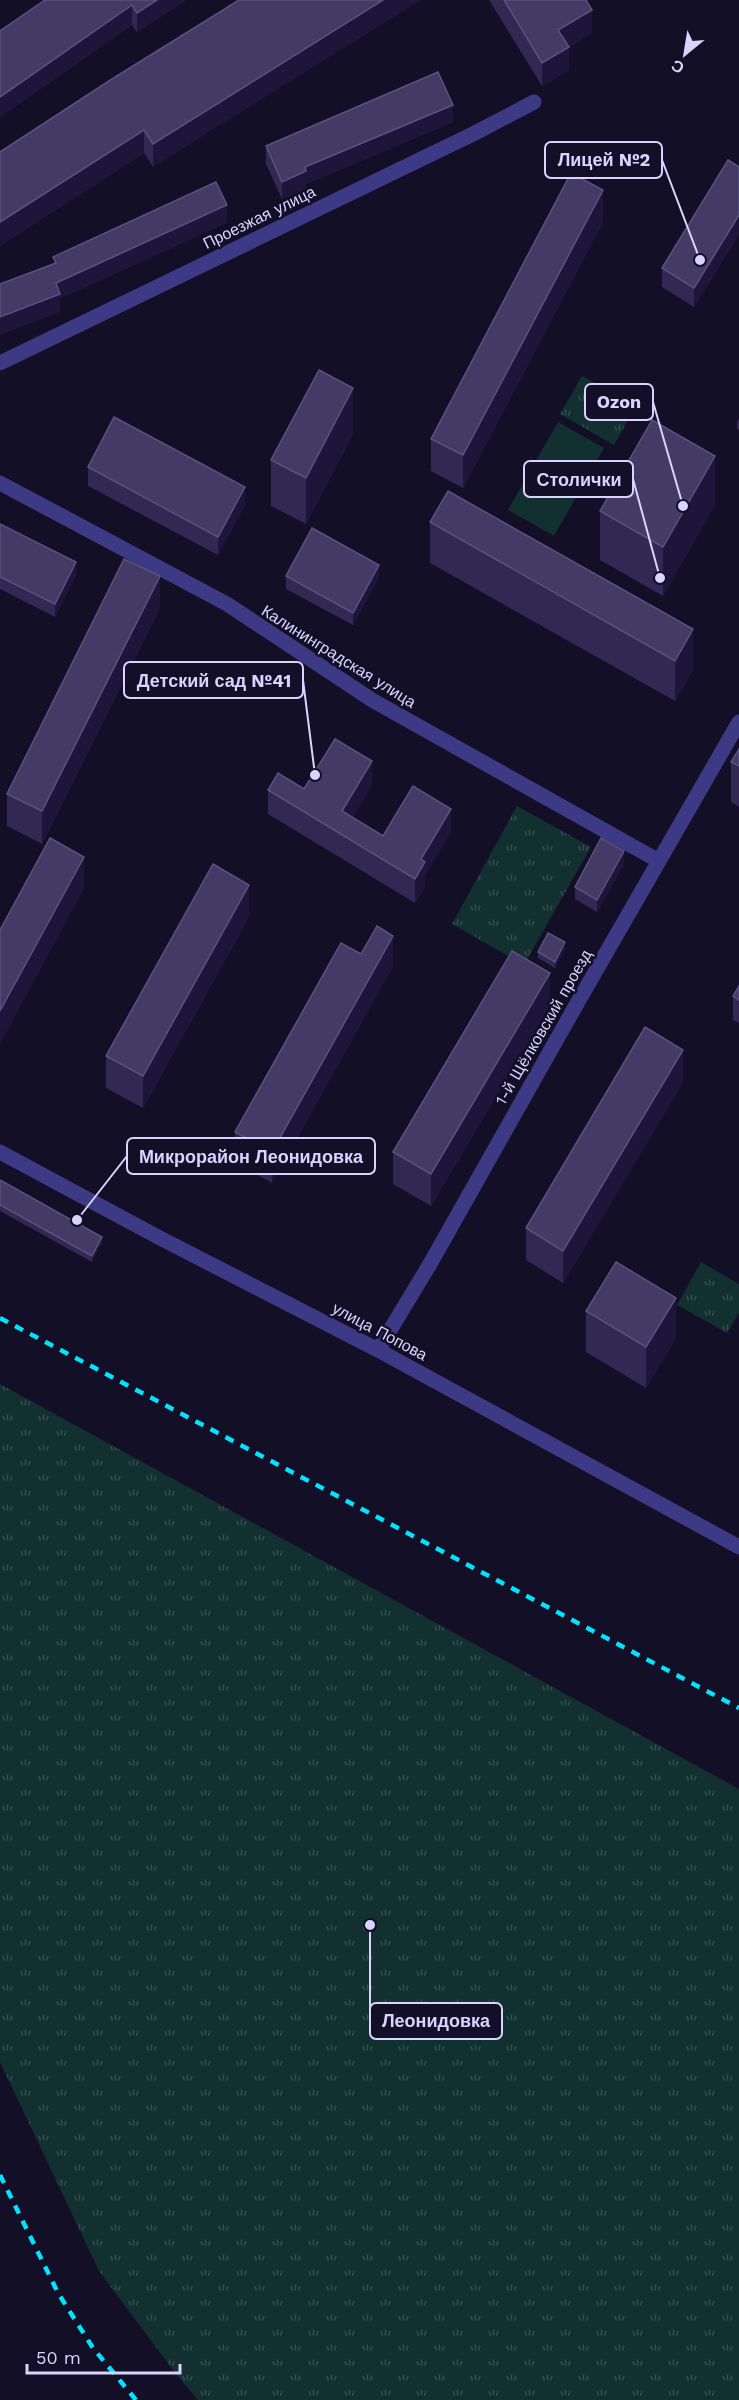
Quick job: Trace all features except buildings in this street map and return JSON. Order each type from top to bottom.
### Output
[{"type":"street","name":"Проезжая улица","points":[[0,363],[475,133],[534,102]]},
{"type":"street","name":"Калининградская улица","points":[[0,483],[227,604],[372,700],[659,861]]},
{"type":"street","name":"1-й Щёлковский проезд","points":[[378,1350],[430,1264],[739,722]]},
{"type":"street","name":"улица Попова","points":[[0,1152],[158,1237],[378,1350],[739,1547]]},
{"type":"green space","points":[[582,376],[636,406],[614,445],[560,414]]},
{"type":"green space","points":[[558,422],[604,448],[554,536],[508,510]]},
{"type":"green space","points":[[517,806],[591,847],[524,965],[452,924]]},
{"type":"green space","points":[[701,1262],[739,1284],[739,1313],[727,1333],[677,1305]]},
{"type":"green space","points":[[0,1384],[739,1789],[739,2400],[198,2400],[99,2271],[0,2062]]},
{"type":"railway","points":[[0,1318],[739,1708]]},
{"type":"railway","points":[[0,2175],[58,2293],[93,2348],[136,2400]]},
{"type":"place","name":"Лицей №2","points":[[700,260]]},
{"type":"place","name":"Ozon","points":[[683,506]]},
{"type":"place","name":"Столички","points":[[660,578]]},
{"type":"place","name":"Детский сад №41","points":[[315,775]]},
{"type":"place","name":"Микрорайон Леонидовка","points":[[77,1220]]},
{"type":"place","name":"Леонидовка","points":[[370,1925]]}]
